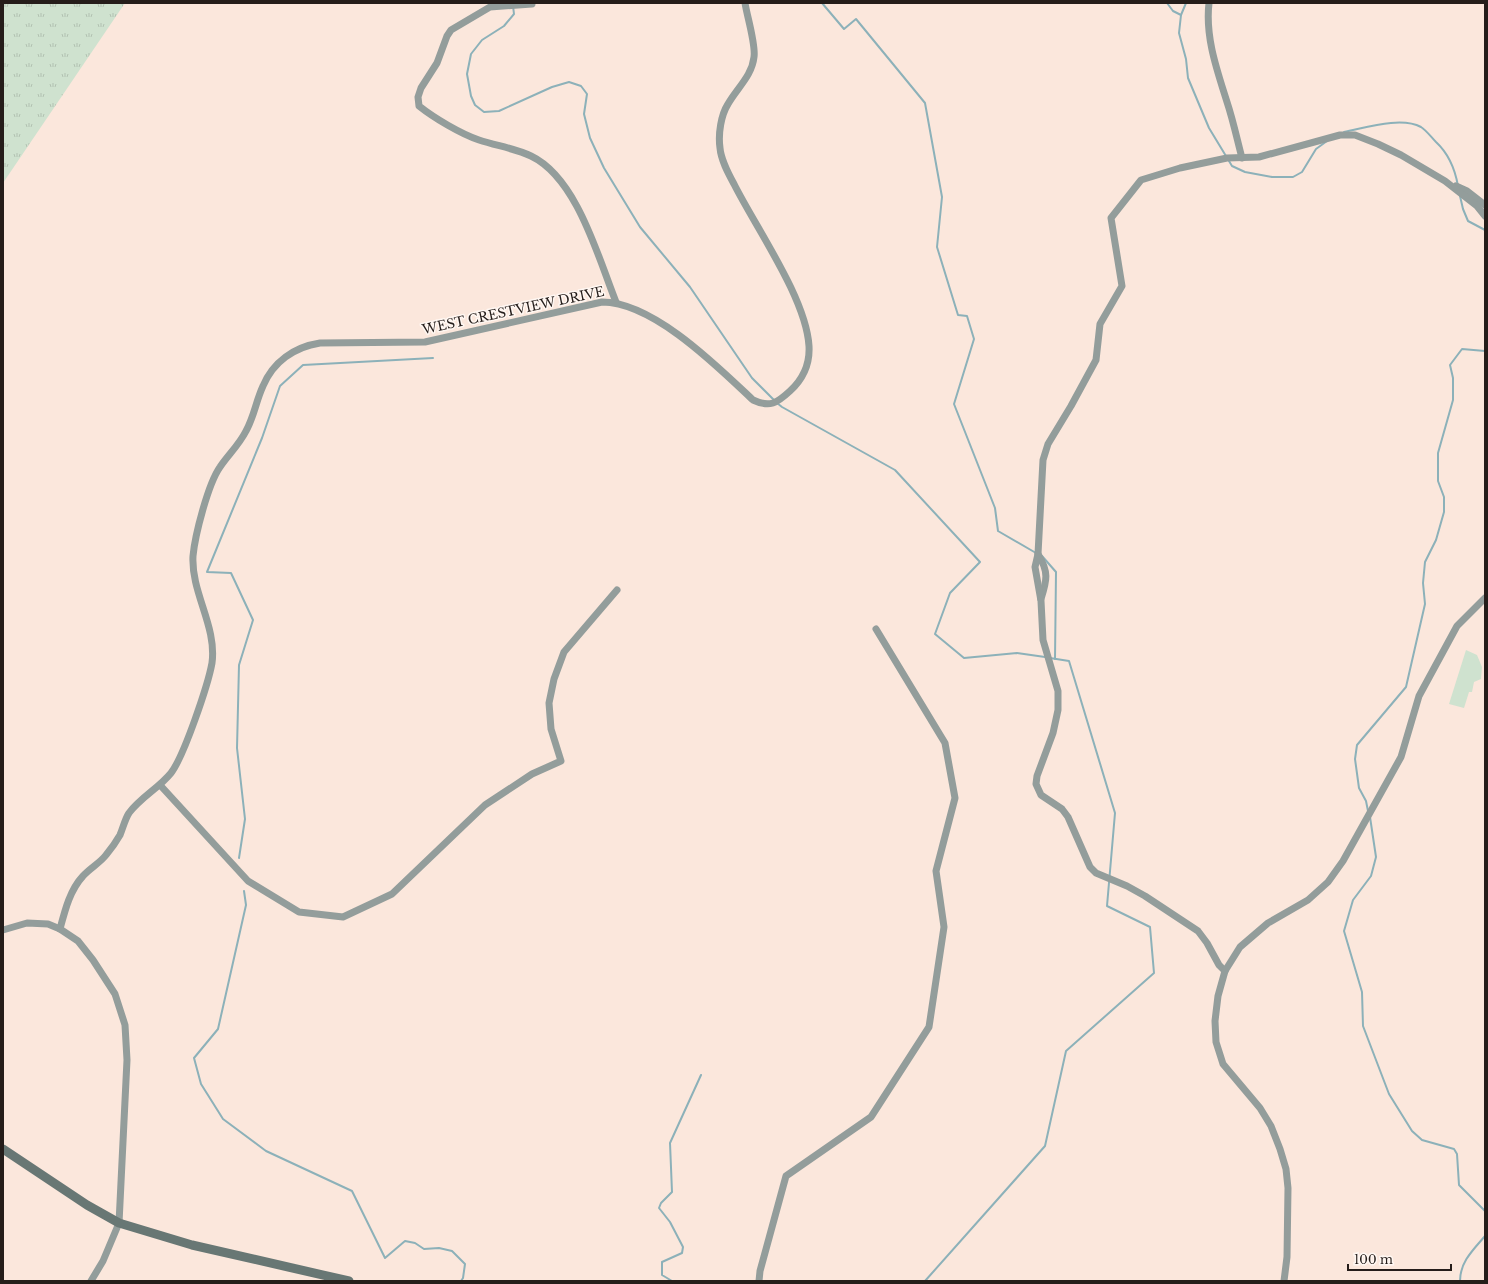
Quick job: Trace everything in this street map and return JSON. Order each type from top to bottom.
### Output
[{"type":"street","name":"WEST CRESTVIEW DRIVE","points":[[60,929],[66,908],[83,876],[105,857],[119,837],[128,814],[172,772],[185,745],[212,663],[209,625],[194,580],[193,557],[195,542],[210,488],[219,468],[241,441],[250,425],[263,385],[272,370],[282,359],[306,345],[320,343],[425,342],[602,302],[616,302],[647,316],[690,343],[753,400],[762,404],[770,404],[781,400],[796,386],[808,363],[809,345],[798,305],[780,268],[726,168],[720,149],[720,133],[727,104],[752,68],[755,55],[745,3]]},
{"type":"street","points":[[1209,3],[1207,16],[1217,71],[1242,158]]},
{"type":"street","points":[[532,4],[490,7],[451,30],[446,36],[437,63],[421,88],[418,97],[419,106],[470,136],[500,144],[531,156],[543,163],[555,174],[570,192],[578,207],[616,302]]},
{"type":"street","points":[[1225,971],[1219,965],[1207,943],[1198,931],[1146,896],[1096,873],[1090,867],[1068,817],[1062,809],[1041,795],[1036,784],[1053,733],[1058,710],[1058,691],[1042,630],[1041,601],[1035,575],[1038,554],[1043,460],[1048,444],[1096,360],[1100,324],[1122,286],[1111,218],[1141,180],[1227,158],[1259,157],[1340,135],[1355,135],[1395,152],[1444,181],[1477,206],[1485,216]]},
{"type":"street","points":[[1444,181],[1467,191],[1485,205]]},
{"type":"street","points":[[1038,554],[1046,570],[1046,578],[1041,601]]},
{"type":"street","points":[[160,785],[248,881],[299,912],[343,917],[392,894],[485,805],[532,774],[561,761],[550,729],[549,703],[554,679],[564,652],[617,590]]},
{"type":"street","points":[[1284,1281],[1287,1257],[1288,1188],[1286,1169],[1271,1126],[1260,1108],[1223,1064],[1216,1042],[1215,1021],[1218,996],[1225,971],[1240,947],[1268,923],[1308,900],[1328,882],[1343,861],[1401,757],[1419,696],[1457,626],[1485,598]]},
{"type":"street","points":[[759,1281],[760,1271],[786,1176],[871,1117],[929,1027],[944,926],[936,871],[955,798],[945,743],[876,629]]},
{"type":"street","points":[[3,930],[27,923],[48,924],[60,929],[78,941],[93,960],[115,994],[125,1024],[127,1060],[119,1223],[102,1261],[91,1281]]},
{"type":"street","points":[[3,1149],[87,1205],[119,1223],[192,1245],[349,1281]]},
{"type":"green space","points":[[3,3],[125,3],[3,183]]},
{"type":"green space","points":[[1466,650],[1477,655],[1482,667],[1481,679],[1474,682],[1472,692],[1469,692],[1464,708],[1449,704]]},
{"type":"waterway","points":[[822,3],[844,29],[856,19],[925,103],[942,197],[937,247],[958,315],[967,316],[974,339],[954,404],[995,508],[998,531],[1036,553]]},
{"type":"waterway","points":[[1167,3],[1173,11],[1181,15]]},
{"type":"waterway","points":[[1186,3],[1181,15],[1179,33],[1186,59],[1188,78],[1209,128],[1232,166],[1245,172],[1272,177],[1293,177],[1302,172],[1316,149],[1327,141]]},
{"type":"waterway","points":[[513,6],[514,14],[504,26],[482,40],[471,54],[467,74],[471,96],[475,105],[484,112],[499,111],[552,87],[569,82],[581,86],[587,94],[584,114],[590,138],[604,168],[640,227],[690,287],[752,378],[774,400]]},
{"type":"waterway","points":[[1344,132],[1393,123],[1413,124],[1421,127],[1441,147],[1448,157],[1458,186]]},
{"type":"waterway","points":[[1460,196],[1468,221],[1485,230]]},
{"type":"waterway","points":[[1368,811],[1366,801],[1359,788],[1355,759],[1357,745],[1406,687],[1425,604],[1423,583],[1425,562],[1436,540],[1444,512],[1444,497],[1438,481],[1438,453],[1453,400],[1453,378],[1450,365],[1462,349],[1485,351]]},
{"type":"waterway","points":[[239,858],[245,819],[237,748],[239,665],[253,620],[231,573],[207,572],[262,438],[280,386],[303,365],[433,358]]},
{"type":"waterway","points":[[777,403],[895,470],[980,562],[950,593],[935,634],[964,658],[1017,653],[1045,657]]},
{"type":"waterway","points":[[1042,556],[1056,572],[1055,659]]},
{"type":"waterway","points":[[925,1281],[1045,1146],[1066,1051],[1154,973],[1150,927],[1107,906],[1115,813],[1069,661],[1050,658]]},
{"type":"waterway","points":[[1370,817],[1376,857],[1371,876],[1353,900],[1344,931],[1362,992],[1363,1026],[1389,1094],[1412,1131],[1422,1140],[1454,1149],[1457,1154],[1459,1185],[1485,1211]]},
{"type":"waterway","points":[[244,891],[246,905],[218,1029],[194,1058],[201,1084],[223,1119],[266,1151],[352,1191],[385,1258],[405,1241],[415,1243],[424,1249],[439,1248],[452,1251],[465,1264],[463,1278],[461,1281]]},
{"type":"waterway","points":[[672,1281],[662,1275],[662,1262],[682,1253],[683,1247],[670,1222],[659,1208],[661,1203],[672,1192],[670,1143],[701,1075]]},
{"type":"waterway","points":[[1460,1281],[1462,1268],[1465,1262],[1485,1236]]}]
